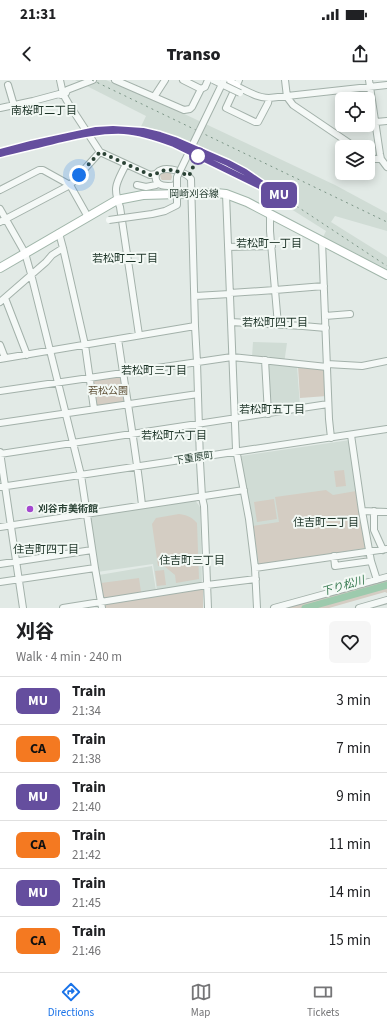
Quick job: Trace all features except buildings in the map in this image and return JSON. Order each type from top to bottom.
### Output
[{"type":"main road","points":[[224,81],[238,86]]},
{"type":"main road","name":"岡崎刈谷線","points":[[0,268],[117,200],[143,195],[216,193],[226,194],[247,202],[387,275]]},
{"type":"street","points":[[60,80],[63,92],[78,120],[100,152],[150,175],[156,174],[163,170],[174,170],[189,176],[191,179],[200,457],[202,497],[204,506],[208,608]]},
{"type":"street","points":[[0,108],[33,102],[59,94],[61,95],[63,92],[86,80]]},
{"type":"street","points":[[0,104],[63,92],[66,93],[67,90],[93,80]]},
{"type":"street","points":[[115,80],[184,110],[188,110],[192,107],[208,80]]},
{"type":"street","points":[[154,97],[165,80]]},
{"type":"street","points":[[183,80],[200,92]]},
{"type":"street","points":[[109,220],[152,214],[165,211],[177,205],[177,177],[182,161],[224,81],[213,80]]},
{"type":"street","points":[[285,80],[287,97],[293,104],[345,140]]},
{"type":"street","points":[[369,80],[380,156],[387,167]]},
{"type":"street","points":[[8,85],[13,102]]},
{"type":"street","points":[[269,98],[258,122],[255,122],[226,108],[232,94],[238,86],[264,98],[287,97],[387,86]]},
{"type":"street","points":[[376,122],[387,121]]},
{"type":"street","points":[[3,221],[70,185],[100,152]]},
{"type":"street","points":[[375,160],[387,153]]},
{"type":"street","points":[[126,164],[116,186],[115,193],[120,207],[139,335]]},
{"type":"street","points":[[0,190],[39,170],[43,170],[70,185],[88,216]]},
{"type":"street","points":[[151,180],[147,184],[138,184],[146,187],[173,186],[176,184],[178,176],[174,170]]},
{"type":"street","points":[[144,173],[159,186]]},
{"type":"street","points":[[156,174],[155,180],[159,186]]},
{"type":"street","points":[[226,194],[234,419],[237,452],[250,519],[256,579],[257,608]]},
{"type":"street","points":[[0,209],[3,221],[25,253],[31,274],[81,475],[101,605]]},
{"type":"street","points":[[270,214],[278,325]]},
{"type":"street","points":[[59,233],[64,248],[85,345],[94,409]]},
{"type":"street","points":[[322,241],[328,404],[331,438]]},
{"type":"street","points":[[228,247],[272,246]]},
{"type":"street","points":[[27,355],[2,300],[52,255],[64,248]]},
{"type":"street","points":[[195,296],[324,286]]},
{"type":"street","points":[[325,316],[350,314]]},
{"type":"street","points":[[231,322],[326,328]]},
{"type":"street","points":[[0,345],[3,359],[195,326]]},
{"type":"street","points":[[118,339],[138,467],[142,505]]},
{"type":"street","points":[[0,391],[232,356],[327,365],[362,366],[387,361]]},
{"type":"street","points":[[266,360],[268,414]]},
{"type":"street","points":[[0,423],[198,394]]},
{"type":"street","points":[[23,608],[11,525],[3,487],[0,453],[199,425],[328,404]]},
{"type":"street","name":"下重原町","points":[[3,487],[387,429]]},
{"type":"street","points":[[351,435],[369,551],[377,580]]},
{"type":"street","points":[[0,527],[244,490]]},
{"type":"street","points":[[362,511],[387,512]]},
{"type":"street","points":[[255,568],[385,549],[374,530],[374,511]]},
{"type":"street","points":[[0,564],[92,550]]},
{"type":"street","points":[[334,556],[335,566],[371,561]]},
{"type":"street","points":[[0,582],[95,568]]},
{"type":"street","points":[[274,608],[387,577]]},
{"type":"street","points":[[63,608],[101,605],[207,585],[256,579]]},
{"type":"street","points":[[359,608],[387,600]]},
{"type":"shaded area","points":[[75,80],[106,80],[178,111],[335,185],[387,213],[387,231],[335,216],[331,222],[387,257],[387,269],[323,237],[326,231],[264,192],[163,141],[137,135],[146,116]]},
{"type":"shaded area","points":[[253,342],[287,343],[284,364],[297,366],[300,406],[269,411],[267,359],[252,357]]},
{"type":"shaded area","points":[[350,440],[367,550],[258,566],[241,456]]},
{"type":"shaded area","points":[[195,500],[200,507],[202,583],[157,591],[153,564],[97,572],[89,516]]},
{"type":"shaded area","points":[[152,566],[156,590],[103,599],[99,575]]},
{"type":"green space","points":[[163,172],[171,173],[171,180],[161,179],[160,175]]},
{"type":"green space","points":[[298,366],[326,369],[327,396],[300,398]]},
{"type":"green space","name":"若松公園","points":[[121,375],[125,402],[95,407],[91,380]]},
{"type":"green space","points":[[344,470],[346,486],[336,487],[334,471]]},
{"type":"green space","points":[[326,490],[333,495],[356,491],[365,548],[259,565],[253,526],[279,522],[275,497]]},
{"type":"green space","points":[[274,499],[277,519],[257,522],[254,502]]},
{"type":"green space","points":[[179,514],[193,519],[197,523],[199,579],[176,583],[175,575],[164,566],[158,566],[152,524],[156,518]]},
{"type":"green space","points":[[164,570],[166,585],[157,586],[155,571]]},
{"type":"green space","points":[[387,576],[387,593],[385,592],[329,608],[274,608]]},
{"type":"green space","points":[[139,578],[141,592],[103,598],[101,583]]},
{"type":"green space","points":[[203,589],[203,608],[104,608],[103,605]]},
{"type":"waterway","name":"下り松川","points":[[305,608],[387,585]]},
{"type":"railway","points":[[92,80],[387,222]]},
{"type":"railway","points":[[0,152],[46,140],[100,130],[131,130],[165,136],[198,148],[245,172],[387,266]]},
{"type":"railway","points":[[200,157],[244,178]]},
{"type":"train","name":"MU","points":[[0,152],[96,130],[113,129],[143,131],[175,140],[228,163],[245,172],[280,196],[174,144],[142,134],[124,131],[95,132],[78,135],[0,154]]},
{"type":"place","name":"刈谷市美術館","points":[[30,509]]},
{"type":"district","name":"南桜町二丁目","points":[[44,110]]},
{"type":"district","name":"若松町一丁目","points":[[269,243]]},
{"type":"district","name":"若松町二丁目","points":[[125,258]]},
{"type":"district","name":"若松町四丁目","points":[[275,322]]},
{"type":"district","name":"若松町三丁目","points":[[154,370]]},
{"type":"district","name":"若松町五丁目","points":[[272,409]]},
{"type":"district","name":"若松町六丁目","points":[[174,435]]},
{"type":"district","name":"住吉町二丁目","points":[[326,522]]},
{"type":"district","name":"住吉町四丁目","points":[[46,549]]},
{"type":"district","name":"住吉町三丁目","points":[[192,560]]},
{"type":"route","points":[[79,175],[100,152],[150,175],[156,174],[163,170],[174,170],[189,176],[198,156]]}]
